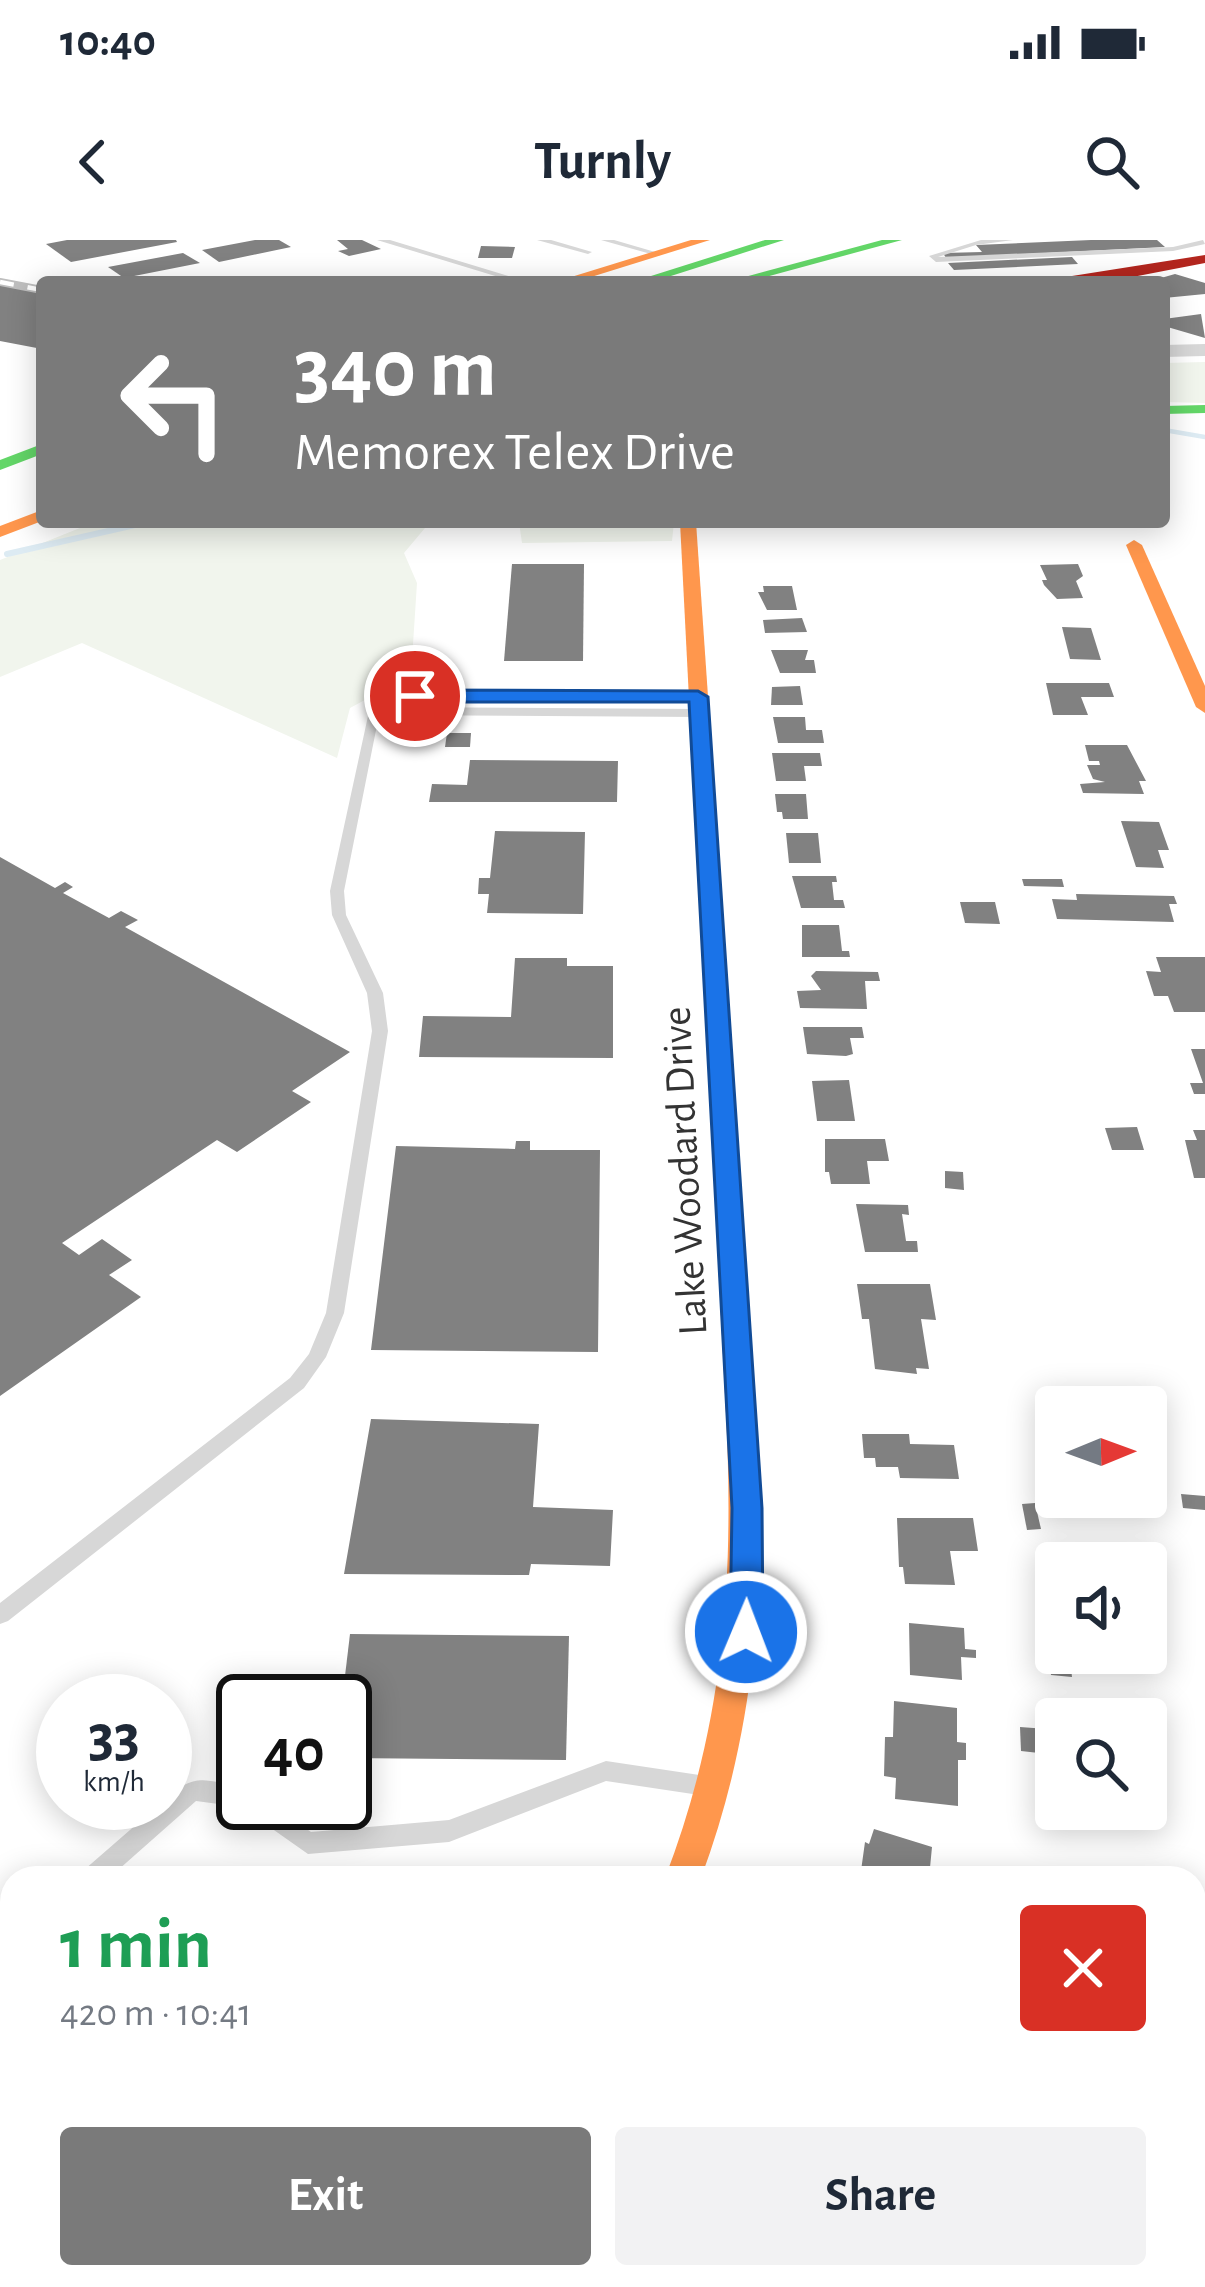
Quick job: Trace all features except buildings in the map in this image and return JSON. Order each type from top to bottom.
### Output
[{"type":"main road","points":[[582,276],[704,240]]},
{"type":"main road","points":[[734,272],[775,240]]},
{"type":"main road","points":[[734,272],[860,240]]},
{"type":"main road","points":[[696,276],[896,240]]},
{"type":"main road","points":[[1122,276],[1205,259]]},
{"type":"main road","points":[[1170,410],[1205,409]]},
{"type":"main road","points":[[0,465],[36,451]]},
{"type":"main road","points":[[0,491],[36,478]]},
{"type":"main road","points":[[0,532],[36,517]]},
{"type":"main road","name":"Lake Woodard Drive","points":[[687,1866],[716,1788],[744,1659],[747,1508],[688,528]]},
{"type":"main road","points":[[1134,545],[1205,707]]},
{"type":"street","points":[[1170,351],[1205,350]]},
{"type":"lane","points":[[381,240],[504,276]]},
{"type":"lane","points":[[542,240],[588,252]]},
{"type":"lane","points":[[605,240],[658,254]]},
{"type":"lane","points":[[1009,240],[974,243],[932,256],[936,260],[1102,253],[1205,242]]},
{"type":"lane","points":[[0,1615],[297,1383],[317,1357],[335,1313],[380,1031],[375,993],[339,915],[337,891],[374,711],[699,705]]},
{"type":"lane","points":[[289,1830],[308,1843],[449,1831],[606,1771],[716,1788]]},
{"type":"lane","points":[[106,1866],[192,1790],[216,1793]]},
{"type":"shaded area","points":[[1205,362],[1205,403],[1170,402],[1170,363]]},
{"type":"shaded area","points":[[80,528],[425,528],[404,553],[417,583],[411,675],[350,708],[337,758],[82,643],[0,677],[0,560]]},
{"type":"shaded area","points":[[520,528],[673,528],[672,541],[522,543]]},
{"type":"waterway","points":[[1170,431],[1205,437]]},
{"type":"waterway","points":[[7,554],[122,528]]},
{"type":"railway","points":[[0,282],[36,289]]},
{"type":"traffic: fast","points":[[658,276],[778,240]]},
{"type":"traffic: fast","points":[[756,276],[896,240]]},
{"type":"traffic: fast","points":[[1170,410],[1205,409]]},
{"type":"traffic: fast","points":[[0,465],[36,451]]},
{"type":"traffic: slow","points":[[581,276],[704,240]]},
{"type":"traffic: slow","points":[[0,532],[36,517]]},
{"type":"traffic: slow","points":[[688,528],[708,856]]},
{"type":"traffic: slow","points":[[1134,545],[1205,707]]},
{"type":"traffic: slow","points":[[687,1866],[720,1764],[740,1649],[745,1532],[741,1413]]},
{"type":"traffic: jam","points":[[1117,276],[1205,259]]},
{"type":"traffic: jam","points":[[708,856],[741,1413]]},
{"type":"route","points":[[415,696],[698,697],[747,1508],[746,1632]]}]
